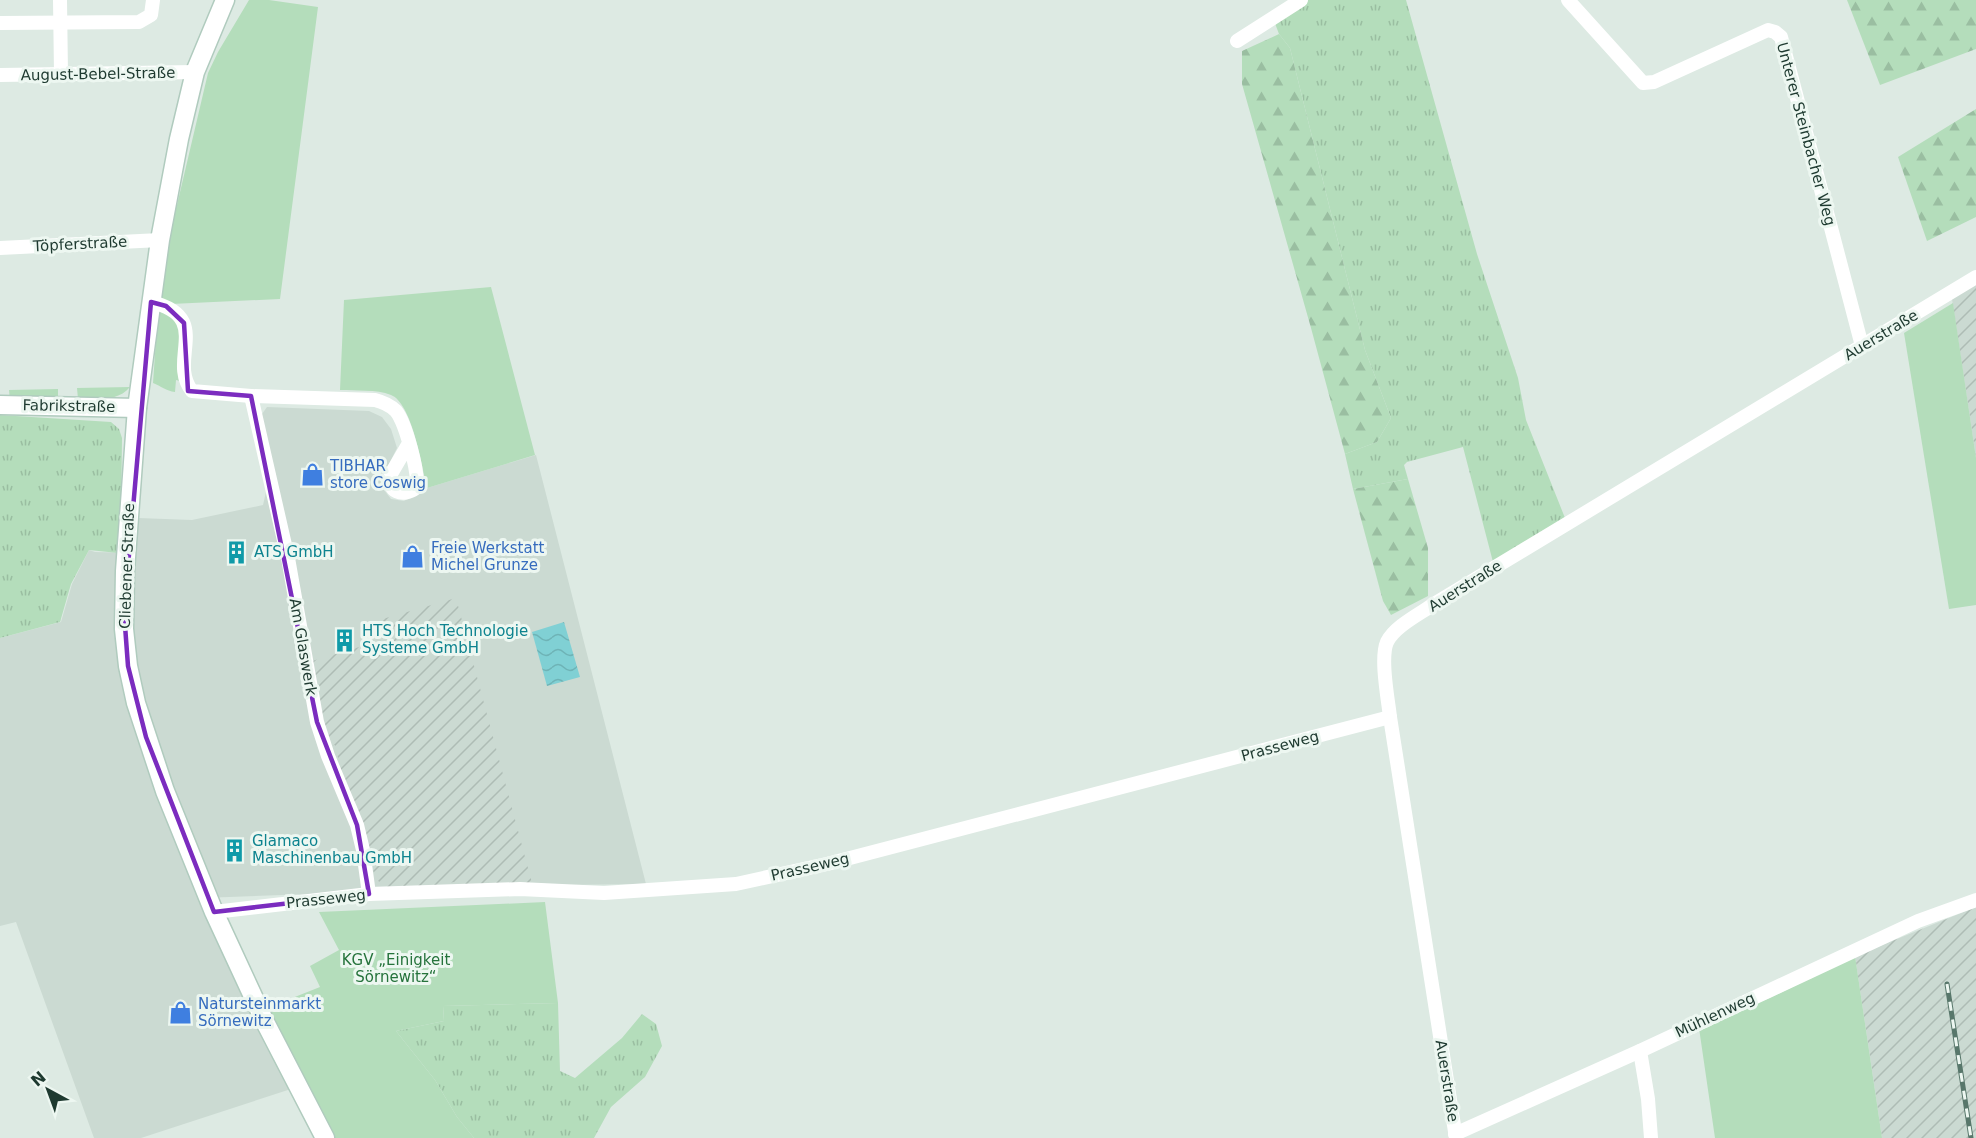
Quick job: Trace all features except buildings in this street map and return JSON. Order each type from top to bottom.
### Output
[{"type":"street","points":[[60,0],[61,75]]},
{"type":"street","points":[[0,23],[139,21],[151,15],[153,0]]},
{"type":"street","name":"Cliebener Straße","points":[[225,0],[195,72],[178,139],[160,240],[137,408],[124,612],[128,666],[146,737],[165,791],[214,912],[264,1020],[325,1138]]},
{"type":"street","points":[[1237,40],[1301,0]]},
{"type":"street","name":"Unterer Steinbacher Weg","points":[[1568,0],[1643,83],[1654,82],[1768,30],[1781,37],[1862,346]]},
{"type":"street","name":"August-Bebel-Straße","points":[[0,75],[195,72]]},
{"type":"street","name":"Töpferstraße","points":[[0,248],[160,240]]},
{"type":"street","name":"Auerstraße","points":[[1455,1136],[1390,717],[1384,663],[1387,643],[1398,629],[1434,604],[1976,278]]},
{"type":"street","points":[[151,302],[166,306],[184,323],[185,367],[188,386],[192,391],[251,396],[375,400],[385,403],[397,413],[404,425],[409,443]]},
{"type":"street","name":"Am Glaswerk","points":[[251,396],[288,558],[318,722],[328,756],[357,825],[369,894]]},
{"type":"street","name":"Fabrikstraße","points":[[0,405],[137,408]]},
{"type":"street","name":"Prasseweg","points":[[214,912],[369,894],[520,889],[604,893],[736,884],[827,864],[1390,717]]},
{"type":"street","name":"Mühlenweg","points":[[1455,1136],[1918,921],[1976,900]]},
{"type":"street","points":[[1640,1051],[1648,1099],[1651,1138]]},
{"type":"highlighted area","points":[[151,302],[166,306],[184,323],[188,391],[251,396],[317,722],[357,825],[369,894],[214,912],[146,737],[128,666],[124,612]]},
{"type":"shaded area","points":[[1976,284],[1976,458],[1952,299]]},
{"type":"shaded area","points":[[267,407],[369,411],[382,417],[391,429],[397,448],[381,480],[384,490],[391,499],[404,501],[427,488],[536,455],[646,884],[557,885],[202,898],[291,1089],[141,1138],[94,1138],[16,922],[0,926],[0,638],[61,622],[72,584],[89,550],[135,553],[138,518],[192,520],[263,505],[272,466],[262,425],[262,414]]},
{"type":"shaded area","points":[[456,598],[532,883],[458,886],[454,882],[389,888],[376,879],[337,764],[339,762],[335,745],[330,746],[318,702],[320,697],[318,684],[314,681],[312,661],[383,640],[379,620]]},
{"type":"shaded area","points":[[1976,907],[1976,1138],[1882,1138],[1855,956]]},
{"type":"green space","points":[[249,0],[269,0],[318,7],[280,299],[171,304],[159,296],[173,212],[177,205],[208,73]]},
{"type":"green space","points":[[1301,0],[1406,0],[1477,254],[1518,378],[1526,420],[1565,518],[1493,562],[1463,447],[1407,462],[1404,465],[1408,479],[1353,489],[1345,454],[1377,442],[1391,418],[1365,350],[1290,48],[1279,34],[1273,18]]},
{"type":"green space","points":[[1847,0],[1976,0],[1976,49],[1880,85]]},
{"type":"green space","points":[[1279,34],[1290,48],[1365,350],[1391,418],[1377,442],[1345,454],[1242,84],[1242,51]]},
{"type":"green space","points":[[1976,109],[1976,217],[1927,241],[1898,157]]},
{"type":"green space","points":[[491,287],[535,455],[427,488],[415,436],[405,410],[398,400],[391,395],[379,392],[340,390],[344,300]]},
{"type":"green space","points":[[1953,303],[1976,458],[1976,605],[1949,609],[1904,333]]},
{"type":"green space","points":[[158,310],[165,311],[180,325],[180,381],[176,380],[175,392],[153,383]]},
{"type":"green space","points":[[130,387],[113,397],[78,399],[77,388]]},
{"type":"green space","points":[[58,389],[58,399],[10,400],[9,390]]},
{"type":"green space","points":[[0,415],[111,422],[119,429],[122,438],[118,553],[89,550],[71,584],[60,622],[0,638]]},
{"type":"green space","points":[[1408,479],[1428,548],[1428,596],[1391,615],[1383,601],[1353,489]]},
{"type":"green space","name":"KGV „Einigkeit Sörnewitz“","points":[[545,902],[558,1003],[443,1006],[444,1021],[396,1031],[435,1080],[457,1117],[474,1138],[333,1138],[267,1008],[320,987],[310,966],[339,950],[319,912]]},
{"type":"green space","points":[[1855,956],[1882,1138],[1715,1138],[1699,1028],[1770,998]]},
{"type":"green space","points":[[558,1003],[560,1071],[575,1078],[622,1038],[642,1014],[656,1024],[662,1046],[645,1077],[611,1107],[594,1138],[474,1138],[457,1117],[435,1080],[396,1031],[444,1021],[443,1006]]},
{"type":"water","points":[[564,622],[580,677],[547,686],[532,632]]},
{"type":"railway","points":[[1947,984],[1971,1138]]},
{"type":"place","name":"TIBHAR store Coswig","points":[[312,475]]},
{"type":"place","name":"ATS GmbH","points":[[236,552]]},
{"type":"place","name":"Freie Werkstatt Michel Grunze","points":[[413,557]]},
{"type":"place","name":"HTS Hoch Technologie Systeme GmbH","points":[[344,640]]},
{"type":"place","name":"Glamaco Maschinenbau GmbH","points":[[234,850]]},
{"type":"place","name":"Natursteinmarkt Sörnewitz","points":[[180,1013]]}]
